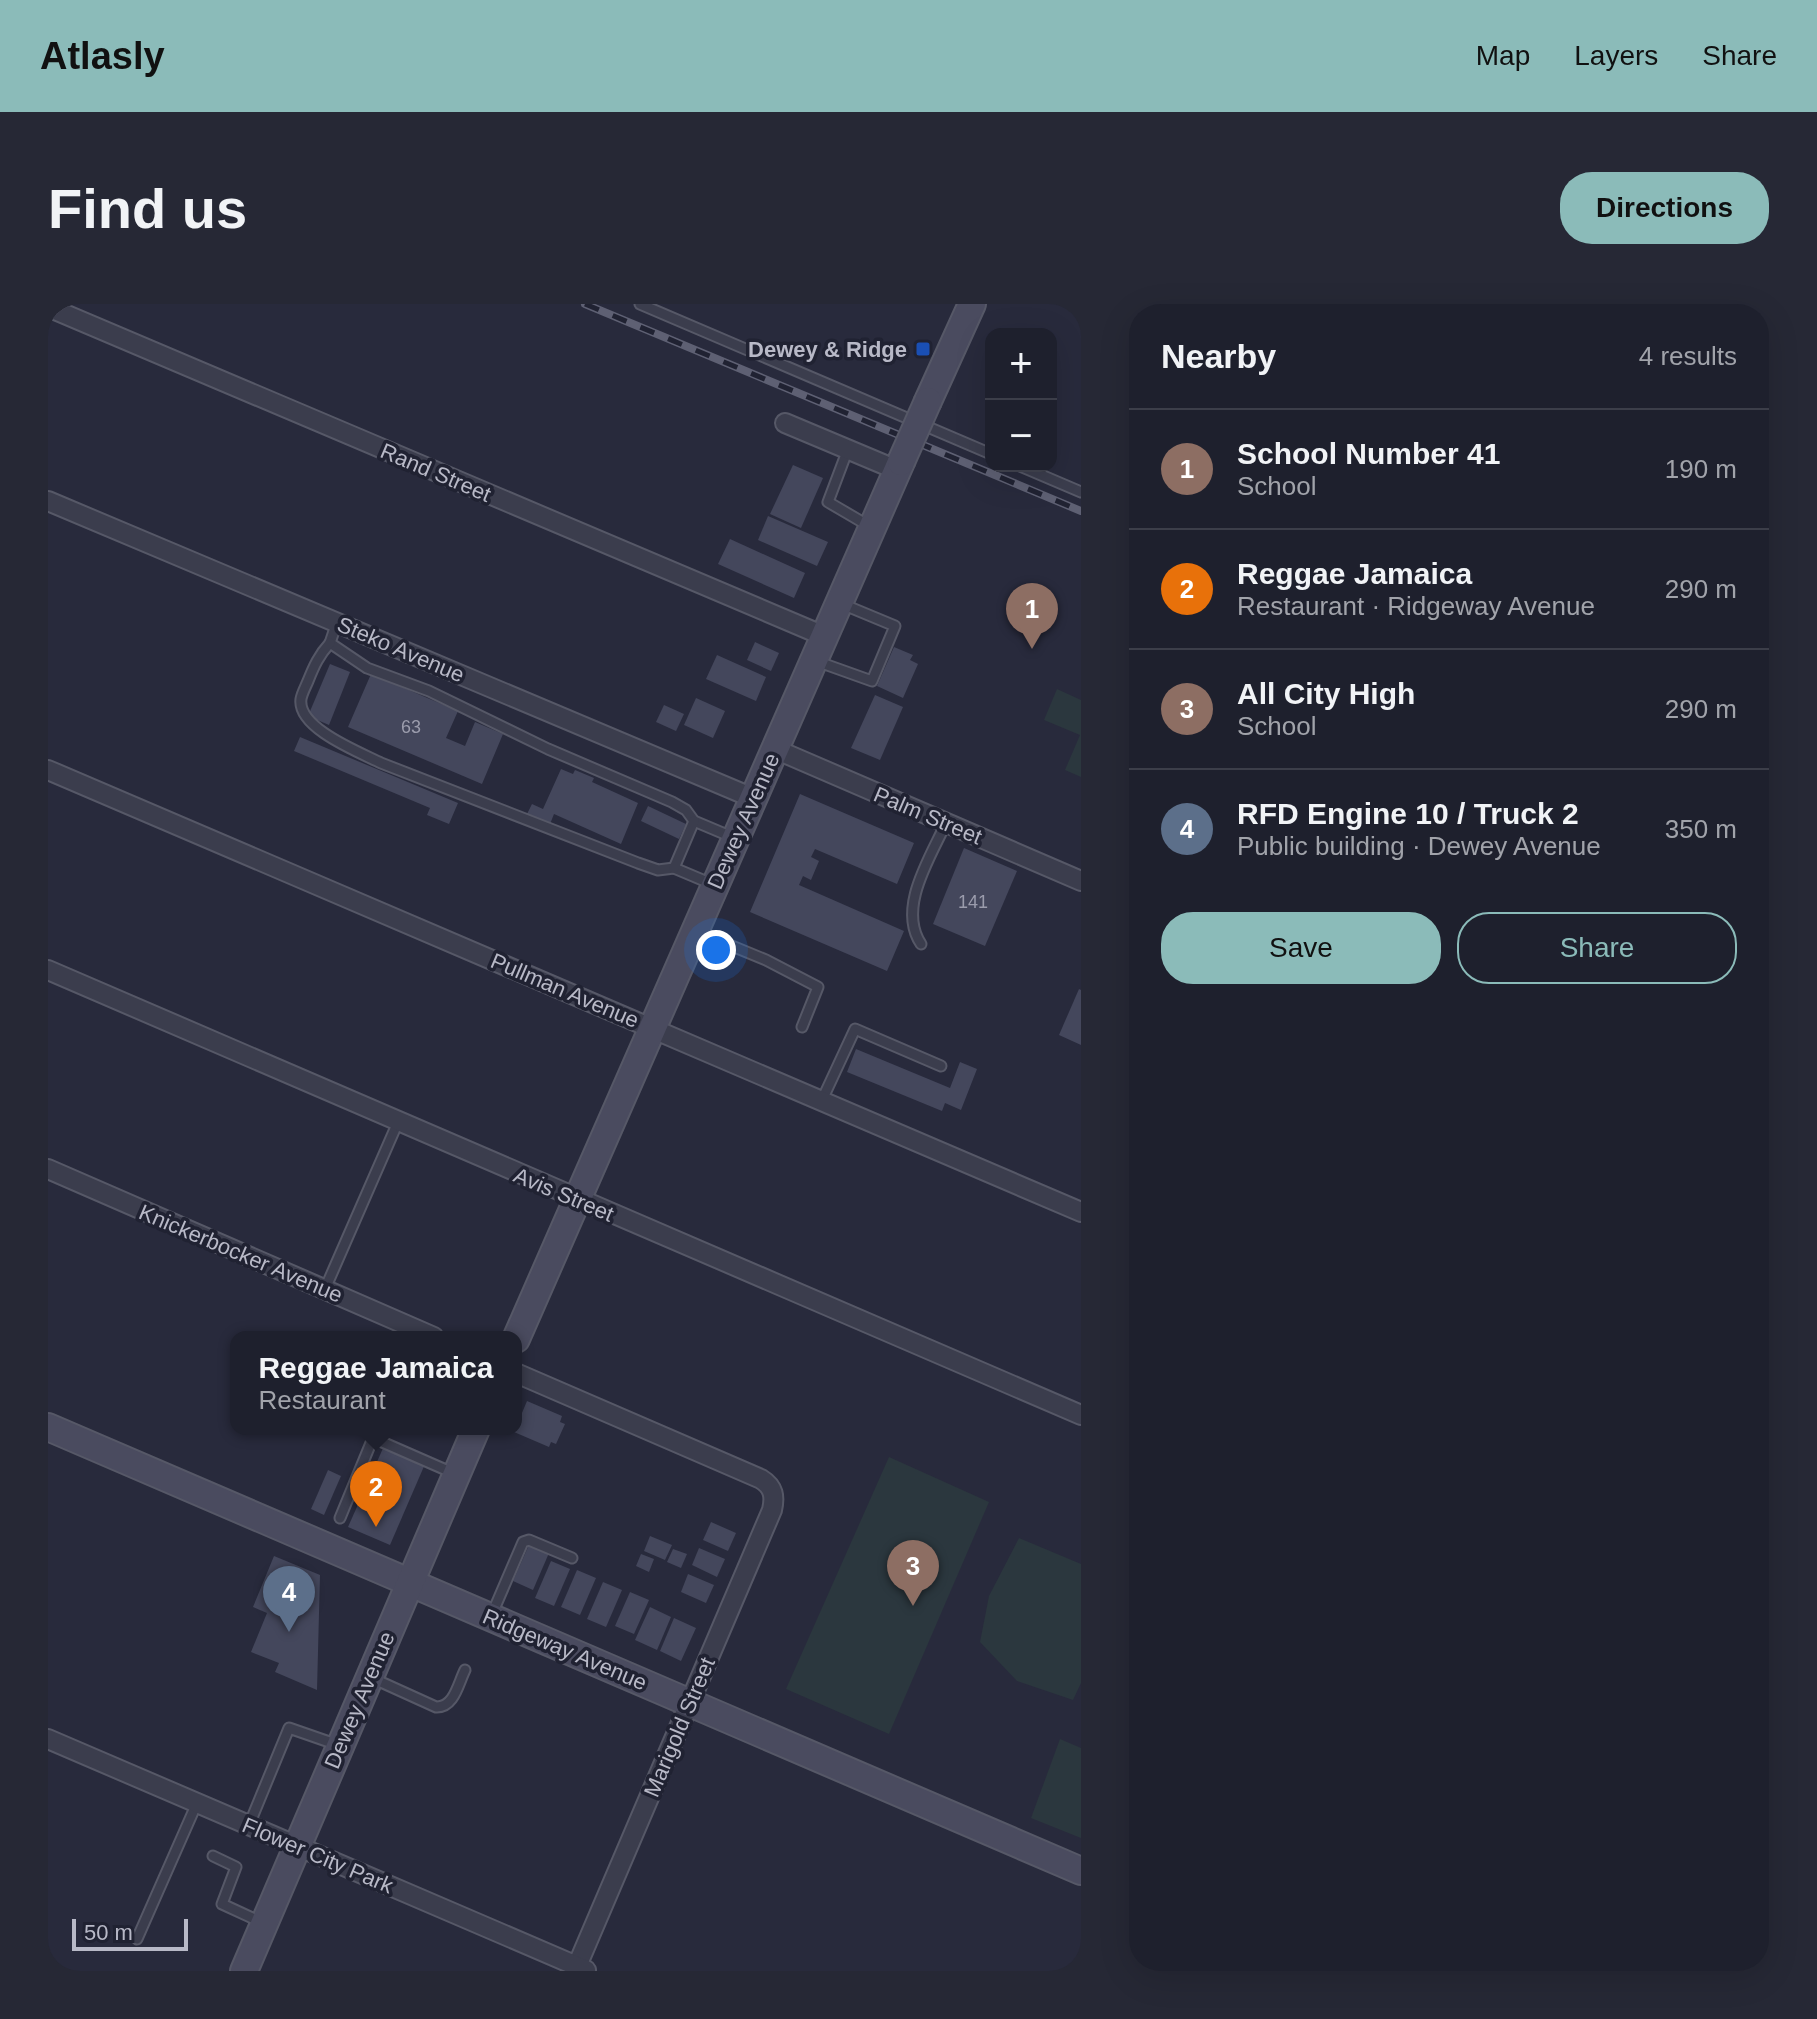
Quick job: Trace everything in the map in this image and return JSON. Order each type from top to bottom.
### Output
[{"type":"street","name":"Dewey Avenue","points":[[520,1331],[972,304]]},
{"type":"street","name":"Rand Street","points":[[48,307],[824,636]]},
{"type":"street","points":[[785,423],[899,466]]},
{"type":"street","name":"Steko Avenue","points":[[48,501],[753,798]]},
{"type":"street","name":"Palm Street","points":[[775,749],[1081,881]]},
{"type":"street","name":"Pullman Avenue","points":[[48,771],[1081,1212]]},
{"type":"street","name":"Avis Street","points":[[48,970],[1081,1415]]},
{"type":"street","name":"Knickerbocker Avenue","points":[[48,1169],[420,1331]]},
{"type":"street","name":"Marigold Street","points":[[522,1376],[761,1479],[771,1487],[774,1498],[772,1510],[582,1969]]},
{"type":"street","name":"Ridgeway Avenue","points":[[48,1427],[1081,1871]]},
{"type":"street","name":"Dewey Avenue","points":[[244,1971],[473,1435]]},
{"type":"street","name":"Flower City Park","points":[[48,1739],[582,1969]]},
{"type":"lane","points":[[640,304],[985,451]]},
{"type":"lane","points":[[848,449],[828,502],[872,528]]},
{"type":"lane","points":[[1034,472],[1081,492]]},
{"type":"lane","points":[[814,660],[872,681],[895,626],[839,602]]},
{"type":"lane","points":[[337,622],[330,643],[319,654],[301,700],[303,714],[312,725],[381,763],[638,863],[658,870],[674,868],[715,885]]},
{"type":"lane","points":[[330,643],[367,668],[429,691],[548,749],[672,802],[686,810],[694,821],[736,838]]},
{"type":"lane","points":[[674,868],[694,821]]},
{"type":"lane","points":[[921,944],[912,931],[912,907],[946,823]]},
{"type":"lane","points":[[695,931],[766,960],[818,987],[802,1027]]},
{"type":"lane","points":[[822,1100],[855,1029],[941,1066]]},
{"type":"lane","points":[[325,1289],[398,1122]]},
{"type":"lane","points":[[340,1518],[373,1438],[457,1474]]},
{"type":"lane","points":[[491,1617],[523,1542],[529,1540],[572,1558]]},
{"type":"lane","points":[[369,1677],[444,1708],[449,1704],[465,1670]]},
{"type":"lane","points":[[249,1825],[289,1728],[340,1745]]},
{"type":"lane","points":[[137,1939],[197,1803]]},
{"type":"lane","points":[[213,1856],[236,1867],[222,1904],[265,1923]]},
{"type":"shaded area","points":[[1057,689],[1081,700],[1081,777],[1065,770],[1080,735],[1044,720]]},
{"type":"shaded area","points":[[889,1457],[989,1502],[889,1734],[786,1689]]},
{"type":"shaded area","points":[[1019,1538],[1081,1564],[1081,1683],[1073,1700],[1017,1681],[980,1642],[989,1596]]},
{"type":"shaded area","points":[[1060,1739],[1081,1748],[1081,1838],[1031,1818]]},
{"type":"building","points":[[793,465],[823,478],[801,528],[770,514]]},
{"type":"building","points":[[768,516],[828,542],[817,566],[758,540]]},
{"type":"building","points":[[730,539],[805,573],[794,598],[718,564]]},
{"type":"building","points":[[755,642],[779,653],[771,671],[747,660]]},
{"type":"building","points":[[894,647],[913,655],[910,660],[918,664],[903,698],[877,686]]},
{"type":"building","points":[[717,655],[766,677],[756,701],[706,679]]},
{"type":"building","points":[[330,664],[350,672],[329,725],[308,716]]},
{"type":"building","points":[[371,674],[458,711],[446,738],[465,746],[475,722],[503,734],[482,784],[348,727]]},
{"type":"building","points":[[875,695],[903,707],[880,760],[851,748]]},
{"type":"building","points":[[696,698],[725,711],[713,738],[684,725]]},
{"type":"building","points":[[664,705],[684,714],[676,731],[656,722]]},
{"type":"building","points":[[300,737],[458,803],[449,824],[427,815],[430,808],[294,751]]},
{"type":"building","points":[[561,769],[573,774],[575,770],[594,778],[592,782],[638,803],[621,844],[554,814],[550,824],[527,814],[532,804],[543,809]]},
{"type":"building","points":[[800,794],[914,843],[897,884],[815,849],[811,857],[819,861],[811,880],[803,876],[799,885],[904,931],[887,971],[750,912]]},
{"type":"building","points":[[648,806],[686,824],[679,839],[641,821]]},
{"type":"building","points":[[964,848],[1017,871],[985,946],[933,924]]},
{"type":"building","points":[[1081,990],[1081,1045],[1059,1035]]},
{"type":"building","points":[[856,1049],[950,1088],[960,1062],[977,1069],[961,1110],[945,1103],[942,1111],[847,1072]]},
{"type":"building","points":[[527,1401],[562,1416],[560,1422],[565,1424],[556,1444],[551,1442],[549,1447],[521,1435],[522,1413]]},
{"type":"building","points":[[384,1446],[425,1464],[390,1545],[348,1527]]},
{"type":"building","points":[[328,1470],[341,1476],[324,1515],[311,1509]]},
{"type":"building","points":[[711,1522],[736,1533],[728,1551],[703,1540]]},
{"type":"building","points":[[650,1536],[672,1545],[665,1560],[644,1551]]},
{"type":"building","points":[[529,1545],[549,1553],[533,1590],[513,1581]]},
{"type":"building","points":[[699,1548],[725,1559],[717,1577],[692,1565]]},
{"type":"building","points":[[673,1549],[687,1554],[681,1568],[667,1562]]},
{"type":"building","points":[[641,1554],[654,1559],[649,1572],[636,1566]]},
{"type":"building","points":[[274,1556],[320,1575],[317,1690],[275,1672],[279,1663],[251,1652],[267,1613],[253,1607]]},
{"type":"building","points":[[551,1561],[570,1569],[554,1606],[535,1598]]},
{"type":"building","points":[[577,1570],[596,1578],[580,1615],[561,1607]]},
{"type":"building","points":[[688,1574],[714,1585],[706,1603],[681,1592]]},
{"type":"building","points":[[603,1582],[622,1590],[606,1627],[587,1619]]},
{"type":"building","points":[[630,1592],[649,1600],[634,1634],[615,1626]]},
{"type":"building","points":[[650,1607],[671,1617],[657,1650],[635,1640]]},
{"type":"building","points":[[674,1618],[696,1628],[681,1661],[660,1651]]},
{"type":"railway","points":[[585,304],[1081,511]]},
{"type":"place","name":"Dewey & Ridge","points":[[923,349]]},
{"type":"place","name":"School Number 41","points":[[1032,649]]},
{"type":"place","name":"Reggae Jamaica","points":[[376,1527]]},
{"type":"place","name":"All City High","points":[[913,1606]]},
{"type":"place","name":"RFD Engine 10 / Truck 2","points":[[289,1632]]}]
